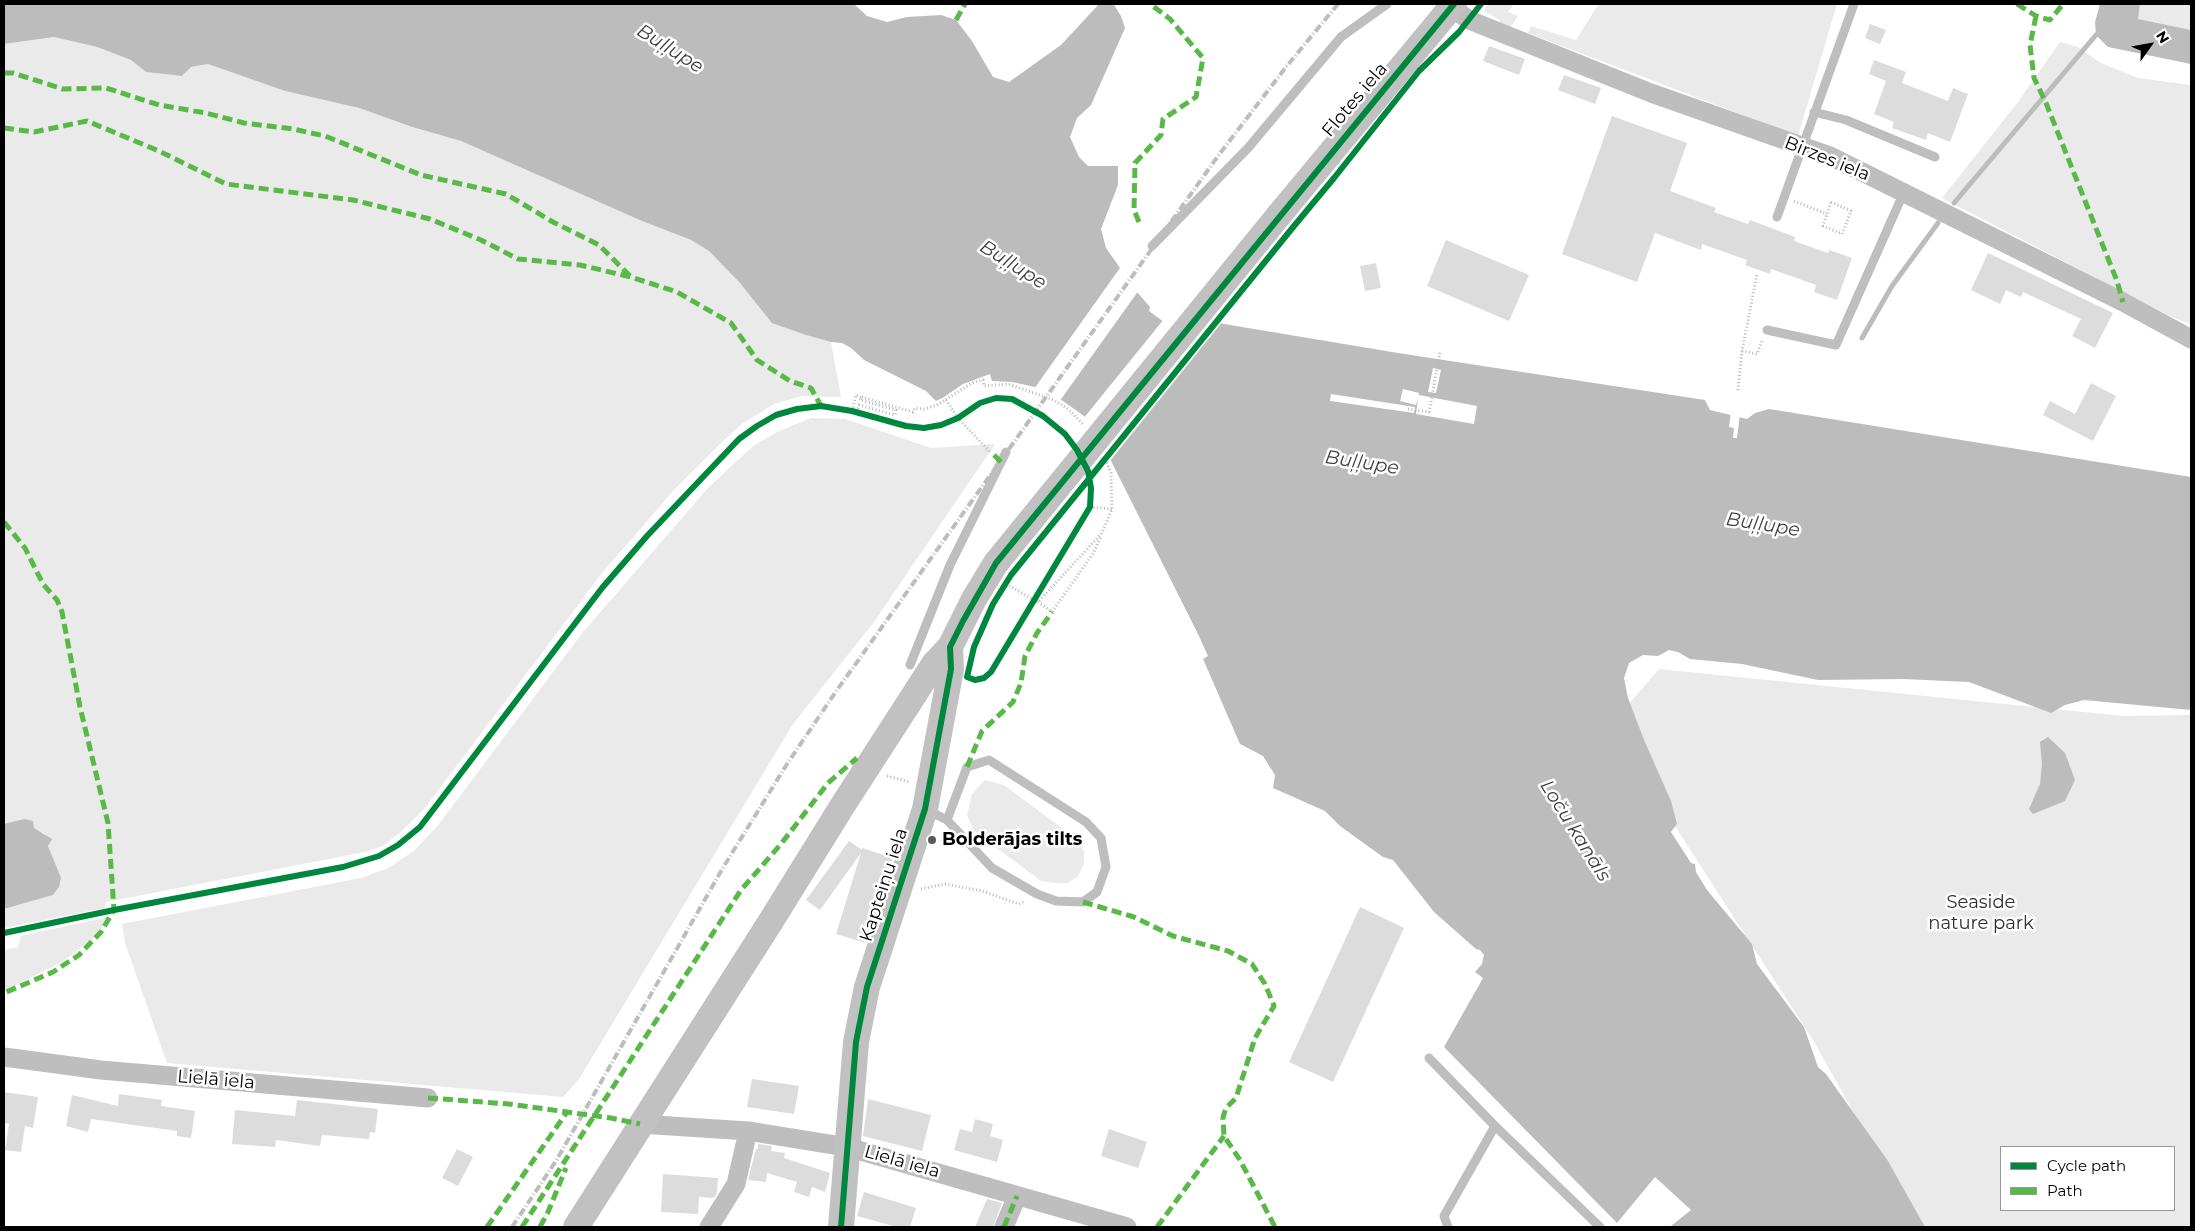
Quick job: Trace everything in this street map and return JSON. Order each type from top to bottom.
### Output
[{"type":"street","name":"Birzes iela","points":[[1452,5],[1468,20],[1651,93],[1830,156],[2123,302],[2191,339]]},
{"type":"street","name":"Flotes iela","points":[[1004,574],[1279,215],[1452,5]]},
{"type":"street","name":"Kapteiņu iela","points":[[841,1227],[856,1042],[867,987],[936,815],[951,669],[950,647],[974,599],[1004,574]]},
{"type":"street","points":[[576,1227],[934,664],[950,647]]},
{"type":"street","name":"Lielā iela","points":[[4,1057],[101,1070],[428,1098]]},
{"type":"street","name":"Lielā iela","points":[[640,1124],[748,1132],[847,1147],[1127,1227]]},
{"type":"street","points":[[708,1227],[736,1184],[748,1132]]},
{"type":"street","points":[[1004,1227],[1017,1196]]},
{"type":"lane","points":[[1152,246],[1248,148],[1341,37],[1386,4]]},
{"type":"lane","points":[[1777,217],[1801,146],[1854,4]]},
{"type":"lane","points":[[1814,112],[1846,120],[1935,158]]},
{"type":"lane","points":[[1766,330],[1836,345],[1904,192]]},
{"type":"lane","points":[[910,664],[950,565],[1006,452]]},
{"type":"lane","points":[[989,760],[1086,822],[1101,838],[1106,867],[1096,892],[1083,902],[1056,901],[1036,894],[992,868],[936,815],[967,767],[989,760]]},
{"type":"lane","points":[[1429,1058],[1495,1126],[1600,1227]]},
{"type":"lane","points":[[1448,1227],[1444,1216],[1495,1126]]},
{"type":"path","points":[[951,30],[956,20]]},
{"type":"path","points":[[1784,198],[1827,214]]},
{"type":"path","points":[[1831,202],[1850,211],[1842,234],[1822,226],[1827,214],[1831,202]]},
{"type":"path","points":[[1738,390],[1742,350],[1756,274]]},
{"type":"path","points":[[1742,350],[1757,354],[1766,330]]},
{"type":"path","points":[[1408,409],[1430,412],[1440,352]]},
{"type":"path","points":[[852,411],[856,395],[861,396]]},
{"type":"path","points":[[946,400],[958,418],[994,455]]},
{"type":"path","points":[[844,410],[898,424]]},
{"type":"path","points":[[950,422],[966,413]]},
{"type":"path","points":[[1099,467],[1112,451]]},
{"type":"path","points":[[1085,515],[1090,507],[1090,498]]},
{"type":"path","points":[[1090,507],[1112,509]]},
{"type":"path","points":[[1004,574],[1035,601],[1052,612],[1094,552],[1102,533]]},
{"type":"path","points":[[1001,590],[1004,574]]},
{"type":"path","points":[[1029,608],[1043,585]]},
{"type":"path","points":[[916,891],[945,884],[982,891],[1019,904],[1036,894]]},
{"type":"green space","points":[[1487,4],[1514,4],[1508,12],[1518,16],[1510,28],[1500,26],[1500,20],[1484,11]]},
{"type":"green space","points":[[1597,4],[1837,4],[1798,136],[1528,33],[1531,26],[1576,40]]},
{"type":"green space","points":[[2140,4],[2191,4],[2191,30],[2137,19]]},
{"type":"green space","points":[[54,37],[97,47],[131,60],[146,72],[182,76],[191,67],[208,64],[285,91],[359,108],[411,127],[461,141],[642,221],[691,240],[709,251],[740,283],[806,335],[831,342],[841,397],[802,396],[774,404],[742,424],[725,439],[674,490],[603,572],[424,809],[403,830],[383,846],[365,852],[106,902],[105,908],[4,928],[4,909],[52,895],[52,858],[48,846],[51,840],[44,833],[33,828],[24,819],[4,824],[4,44]]},
{"type":"green space","points":[[2060,42],[2078,47],[2101,63],[2138,78],[2191,85],[2190,324],[2168,315],[1942,198],[2018,102]]},
{"type":"green space","points":[[811,418],[845,419],[931,448],[995,444],[874,622],[793,724],[579,1079],[563,1097],[167,1063],[125,943],[122,924],[361,878],[388,868],[414,851],[439,824],[583,632],[708,488],[753,446],[779,431]]},
{"type":"green space","name":"Seaside nature park","points":[[1659,669],[2123,716],[2191,715],[2191,1227],[1918,1227],[1813,1040],[1629,755],[1620,714]]},
{"type":"green space","points":[[985,780],[1004,785],[1078,840],[1084,852],[1084,864],[1078,876],[1068,883],[1041,881],[974,831],[967,815],[972,794]]},
{"type":"green space","points":[[108,917],[98,934],[64,961],[4,991],[4,950],[18,947],[21,936]]},
{"type":"water","points":[[4,4],[854,4],[867,16],[887,22],[907,17],[941,15],[956,20],[972,41],[993,77],[1009,82],[1061,45],[1099,4],[1114,5],[1121,16],[1125,28],[1091,105],[1077,118],[1070,137],[1079,157],[1088,166],[1118,166],[1118,185],[1101,229],[1106,248],[1150,307],[1149,311],[1168,325],[1175,324],[1182,317],[1398,353],[1705,400],[1710,410],[1747,419],[1755,413],[1769,409],[2191,477],[2191,710],[2084,700],[2065,705],[2051,713],[1969,682],[1903,679],[1818,680],[1742,664],[1690,659],[1678,652],[1669,650],[1658,656],[1643,655],[1629,663],[1624,678],[1628,698],[1671,801],[1677,824],[1671,832],[1691,863],[1695,864],[1696,872],[1707,890],[1752,944],[1757,964],[1804,1027],[1818,1067],[1826,1074],[1888,1161],[1925,1227],[1672,1227],[1691,1210],[1655,1177],[1617,1223],[1444,1047],[1483,978],[1475,972],[1482,964],[1484,955],[1434,912],[1393,860],[1383,857],[1340,826],[1325,811],[1273,788],[1275,775],[1263,756],[1240,744],[1203,659],[1208,656],[1198,634],[1107,453],[1084,416],[1063,401],[1035,387],[1012,382],[992,381],[990,374],[963,384],[936,401],[926,391],[864,360],[851,348],[842,343],[806,335],[772,323],[740,283],[709,251],[691,240],[642,221],[461,141],[412,127],[359,108],[285,91],[208,64],[191,67],[182,76],[146,72],[131,60],[97,47],[54,37],[4,44]]},
{"type":"water","points":[[2100,4],[2140,4],[2138,19],[2191,30],[2191,64],[2108,47],[2096,35],[2095,22]]},
{"type":"water","points":[[2048,737],[2065,753],[2075,780],[2065,801],[2033,814],[2029,809],[2040,784],[2042,764],[2040,742]]},
{"type":"water","points":[[24,819],[33,821],[34,828],[52,839],[48,846],[61,878],[59,887],[53,895],[4,909],[4,824]]},
{"type":"pier","points":[[1122,265],[1139,290],[1059,402],[1034,389]]},
{"type":"pier","points":[[1182,314],[1223,321],[1109,462],[1083,419],[1164,319],[1174,322]]},
{"type":"pier","points":[[1433,368],[1441,370],[1436,393],[1428,392]]},
{"type":"pier","points":[[1403,389],[1419,393],[1419,395],[1477,406],[1474,424],[1416,414],[1418,399],[1416,405],[1400,401]]},
{"type":"pier","points":[[1331,394],[1415,407],[1414,413],[1330,401]]},
{"type":"pier","points":[[1731,412],[1740,414],[1737,438],[1733,438],[1734,428],[1729,427]]},
{"type":"building","points":[[1870,24],[1886,30],[1880,44],[1865,38]]},
{"type":"building","points":[[1489,46],[1525,59],[1519,75],[1483,61]]},
{"type":"building","points":[[1874,60],[1906,72],[1902,83],[1948,101],[1953,88],[1968,94],[1950,142],[1928,133],[1926,140],[1892,128],[1894,122],[1874,114],[1886,81],[1869,74]]},
{"type":"building","points":[[1564,75],[1601,88],[1595,104],[1558,90]]},
{"type":"building","points":[[1612,116],[1687,143],[1670,191],[1716,208],[1714,212],[1748,224],[1750,220],[1795,237],[1794,241],[1828,253],[1829,250],[1852,258],[1837,300],[1814,292],[1816,285],[1771,269],[1770,274],[1745,265],[1747,260],[1702,244],[1701,250],[1655,233],[1637,282],[1562,254]]},
{"type":"building","points":[[1446,240],[1529,275],[1509,321],[1427,286]]},
{"type":"building","points":[[1988,253],[2113,313],[2095,348],[2072,336],[2081,319],[2023,292],[2021,297],[2006,290],[2000,304],[1971,290]]},
{"type":"building","points":[[1376,263],[1381,288],[1365,291],[1360,266]]},
{"type":"building","points":[[2091,383],[2116,396],[2093,441],[2043,415],[2050,401],[2075,414]]},
{"type":"building","points":[[849,841],[862,850],[862,848],[893,858],[866,943],[836,934],[861,853],[820,910],[806,900]]},
{"type":"building","points":[[1360,907],[1404,928],[1333,1082],[1289,1062]]},
{"type":"building","points":[[752,1079],[799,1086],[794,1114],[747,1107]]},
{"type":"building","points":[[4,1092],[38,1097],[33,1128],[25,1126],[21,1152],[5,1150],[9,1124],[4,1123]]},
{"type":"building","points":[[119,1094],[162,1100],[161,1106],[195,1111],[191,1138],[177,1136],[177,1131],[91,1119],[88,1132],[66,1126],[72,1095],[118,1106]]},
{"type":"building","points":[[868,1099],[931,1115],[922,1151],[863,1136]]},
{"type":"building","points":[[297,1100],[378,1109],[375,1133],[370,1132],[369,1139],[322,1135],[320,1146],[276,1140],[275,1147],[232,1144],[235,1110],[295,1116]]},
{"type":"building","points":[[975,1119],[993,1124],[990,1136],[1003,1140],[997,1162],[954,1150],[960,1129],[972,1132]]},
{"type":"building","points":[[1109,1129],[1147,1142],[1138,1168],[1101,1156]]},
{"type":"building","points":[[758,1144],[772,1146],[771,1151],[785,1153],[784,1158],[830,1173],[825,1192],[812,1187],[809,1197],[794,1192],[797,1182],[767,1173],[766,1182],[748,1180]]},
{"type":"building","points":[[457,1149],[473,1157],[458,1186],[442,1178]]},
{"type":"building","points":[[663,1174],[718,1178],[717,1193],[714,1198],[699,1197],[698,1214],[661,1212]]},
{"type":"building","points":[[864,1192],[916,1208],[910,1227],[897,1227],[857,1216]]},
{"type":"building","points":[[987,1199],[1002,1203],[993,1227],[975,1227]]},
{"type":"waterway","points":[[1954,203],[2096,35]]},
{"type":"waterway","points":[[1862,338],[1892,286],[1938,223]]},
{"type":"railway","points":[[512,1227],[556,1161],[724,866],[787,764],[837,690],[1218,156],[1286,67],[1338,4]]},
{"type":"marked path","points":[[956,20],[965,4]]},
{"type":"marked path","points":[[1139,222],[1134,210],[1135,163],[1161,135],[1163,119],[1196,97],[1203,58],[1170,19],[1150,4]]},
{"type":"marked path","points":[[2017,4],[2036,16],[2050,20],[2063,4]]},
{"type":"marked path","points":[[2036,16],[2030,45],[2034,78],[2046,103],[2117,281],[2123,302]]},
{"type":"marked path","points":[[4,73],[13,73],[63,89],[106,88],[159,105],[206,113],[244,123],[293,129],[325,136],[421,175],[506,194],[553,222],[599,245],[631,277]]},
{"type":"marked path","points":[[4,128],[34,132],[87,121],[159,151],[226,184],[353,200],[430,219],[481,240],[518,259],[580,265],[631,277],[677,292],[731,323],[757,360],[790,381],[811,388],[821,406]]},
{"type":"marked path","points":[[994,455],[1001,462]]},
{"type":"marked path","points":[[4,522],[25,548],[43,584],[57,600],[62,612],[80,707],[108,823],[114,910],[101,932],[79,955],[53,972],[4,993]]},
{"type":"marked path","points":[[967,767],[982,731],[1013,702],[1021,683],[1025,656],[1037,633],[1052,612]]},
{"type":"marked path","points":[[522,1227],[741,890],[781,844],[828,783],[857,758]]},
{"type":"marked path","points":[[1083,902],[1134,917],[1173,936],[1228,951],[1252,964],[1265,984],[1274,1006],[1255,1038],[1236,1098],[1226,1108],[1223,1117],[1224,1136],[1240,1160],[1275,1227]]},
{"type":"marked path","points":[[428,1098],[509,1104],[611,1118],[640,1124]]},
{"type":"marked path","points":[[487,1227],[567,1112]]},
{"type":"marked path","points":[[1157,1227],[1224,1136]]},
{"type":"marked path","points":[[540,1227],[566,1168]]},
{"type":"marked path","points":[[1004,1227],[1017,1196]]},
{"type":"cycle path","points":[[841,1227],[856,1042],[867,987],[925,809],[951,669],[950,647],[963,621],[996,563],[1454,4]]},
{"type":"cycle path","points":[[4,933],[114,910],[343,867],[379,856],[398,845],[420,827],[602,588],[647,536],[739,439],[776,415],[797,409],[821,406],[852,411],[906,426],[924,428],[941,425],[958,418],[980,403],[996,398],[1012,399],[1043,416],[1065,434],[1077,450],[1088,471],[1091,488],[1090,507],[991,672],[984,678],[975,680],[967,677],[974,647],[993,604],[1011,575],[1294,226],[1334,178],[1419,71],[1459,32],[1481,4]]},
{"type":"place","name":"Bolderājas tilts","points":[[932,840]]},
{"type":"water label","name":"Buļļupe","points":[[670,49]]},
{"type":"water label","name":"Buļļupe","points":[[1013,265]]},
{"type":"water label","name":"Buļļupe","points":[[1362,463]]},
{"type":"water label","name":"Buļļupe","points":[[1763,525]]},
{"type":"water label","name":"Loču kanāls","points":[[1575,831]]}]
